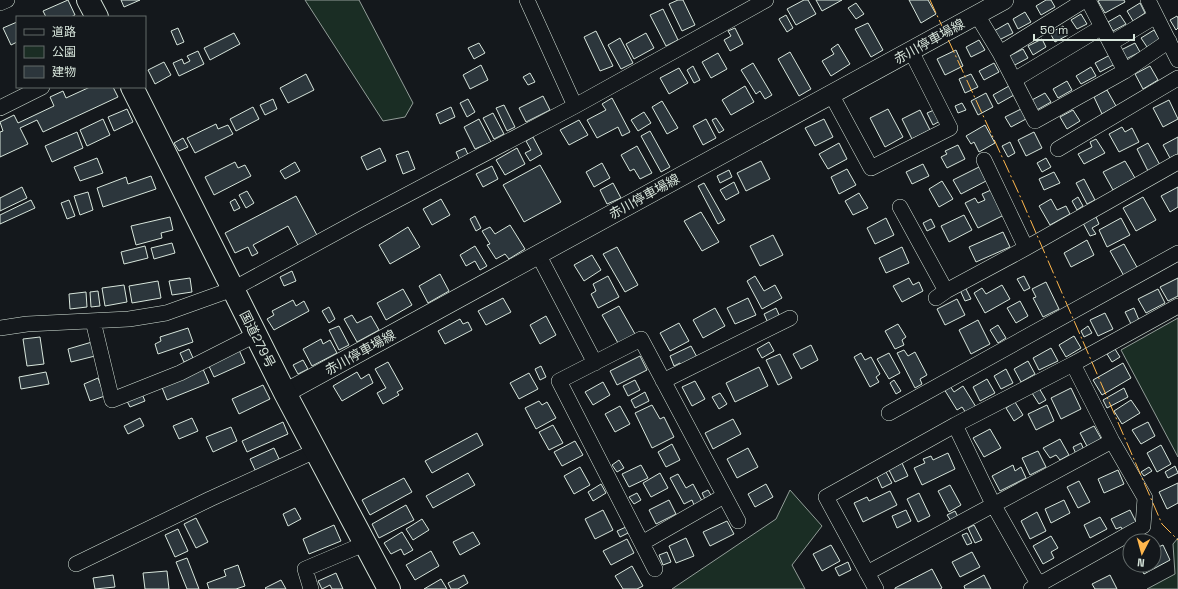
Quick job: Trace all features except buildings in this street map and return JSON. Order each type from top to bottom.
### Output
[{"type":"highway","points":[[88,0],[96,16]]},
{"type":"highway","name":"国道279号","points":[[132,88],[285,393],[389,589]]},
{"type":"main road","name":"赤川停車場線","points":[[285,393],[1004,0]]},
{"type":"street","points":[[0,3],[7,0]]},
{"type":"street","points":[[527,0],[576,106]]},
{"type":"street","points":[[0,328],[27,324],[129,319],[166,313],[233,289],[362,218],[576,106],[766,0]]},
{"type":"street","points":[[1000,53],[1086,0],[1111,43],[1125,71]]},
{"type":"street","points":[[1148,0],[1178,60]]},
{"type":"street","points":[[977,15],[1000,53],[1035,121],[1125,71],[1168,41]]},
{"type":"street","points":[[1111,43],[1156,16]]},
{"type":"street","points":[[1014,80],[1102,27]]},
{"type":"street","points":[[831,94],[871,168],[950,128],[912,51]]},
{"type":"street","points":[[1058,149],[1178,78]]},
{"type":"street","points":[[0,108],[40,88]]},
{"type":"street","points":[[984,160],[1026,248]]},
{"type":"street","points":[[900,206],[941,294],[1178,162]]},
{"type":"street","points":[[889,413],[1178,253]]},
{"type":"street","points":[[538,254],[595,363]]},
{"type":"street","points":[[876,589],[826,497],[955,425],[1074,364],[1178,306]]},
{"type":"street","points":[[663,381],[790,318]]},
{"type":"street","points":[[93,321],[112,400],[180,373],[256,334]]},
{"type":"street","points":[[655,569],[559,381],[641,339],[738,521]]},
{"type":"street","points":[[955,425],[1037,588],[1144,526],[1145,498],[1112,441],[1074,364]]},
{"type":"street","points":[[867,573],[1112,441]]},
{"type":"street","points":[[76,564],[210,499],[315,451]]},
{"type":"street","points":[[642,543],[724,496]]},
{"type":"street","points":[[311,589],[305,568],[364,544]]},
{"type":"green space","points":[[305,0],[359,0],[413,103],[405,117],[383,121]]},
{"type":"green space","points":[[1178,318],[1178,457],[1121,350]]},
{"type":"green space","points":[[790,490],[822,526],[792,565],[805,589],[672,589],[776,519]]},
{"type":"green space","points":[[1178,538],[1178,589],[1147,589],[1175,574],[1173,544]]},
{"type":"power","points":[[930,0],[1020,196],[1162,524],[1178,540]]}]
